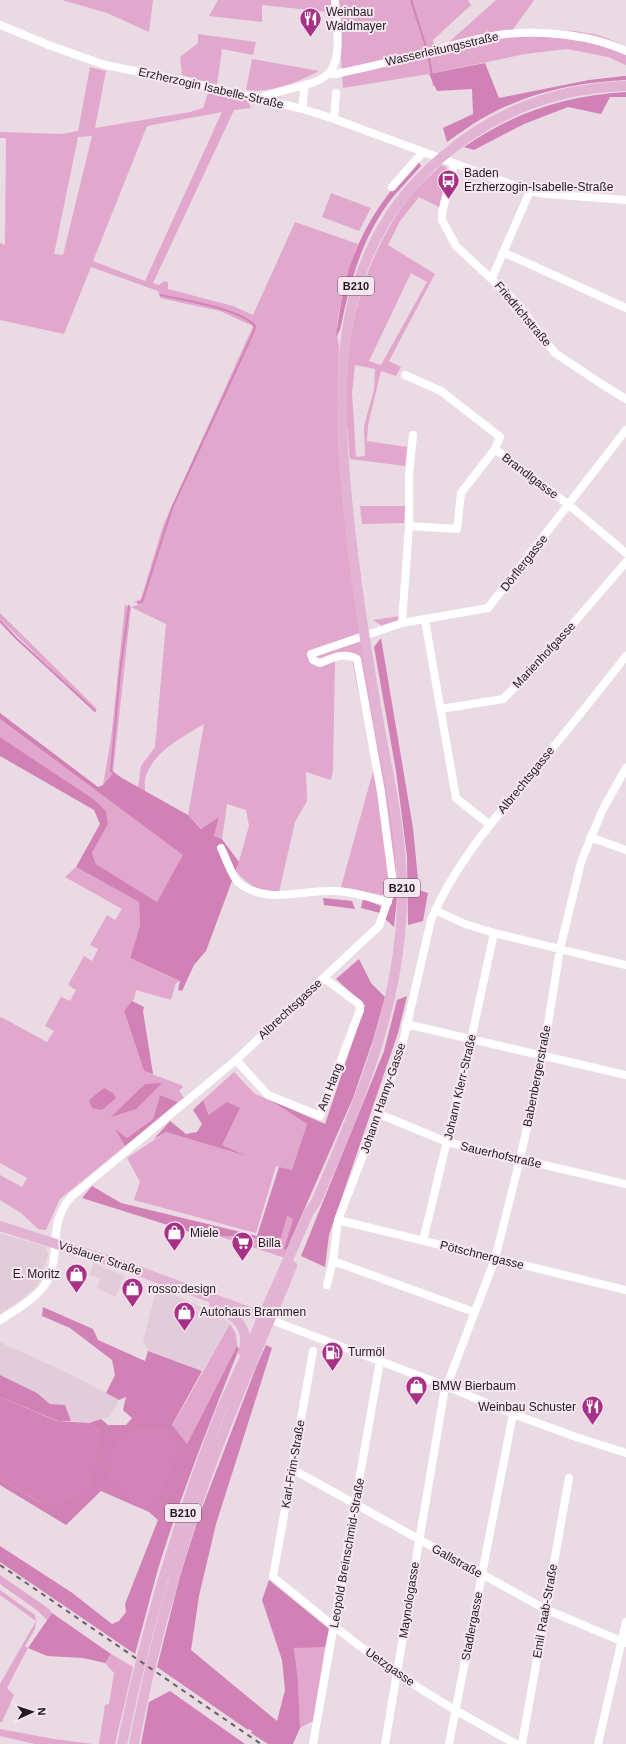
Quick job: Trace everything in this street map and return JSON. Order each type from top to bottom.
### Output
[{"type":"main road","name":"B210","points":[[134,1744],[157,1644],[188,1532],[266,1319],[309,1212],[316,1202],[356,1106],[379,1041],[394,979],[402,912],[401,868],[397,826],[365,638],[350,528],[342,427],[342,356],[351,303],[362,268],[390,216],[407,192],[426,171],[467,137],[510,112],[543,99],[588,89],[626,86]]},
{"type":"main road","name":"Vöslauer Straße","points":[[0,1226],[122,1265],[266,1319]]},
{"type":"main road","name":"B210","points":[[200,1293],[211,1303],[233,1315],[243,1330],[245,1339],[244,1348],[232,1379],[229,1393]]},
{"type":"main road","name":"B210","points":[[122,1744],[133,1687],[146,1637],[164,1572],[184,1511],[229,1393],[266,1319]]},
{"type":"street","points":[[329,74],[338,53],[335,0]]},
{"type":"street","name":"Erzherzogin Isabelle-Straße","points":[[0,25],[51,46],[105,65],[175,79],[303,109],[530,191],[546,194],[626,200]]},
{"type":"street","name":"Wasserleitungsstraße","points":[[258,99],[305,85],[329,74],[336,74],[506,34],[569,36],[594,40],[626,52]]},
{"type":"street","points":[[303,109],[305,85]]},
{"type":"street","points":[[334,119],[336,93]]},
{"type":"street","points":[[392,187],[423,152]]},
{"type":"street","name":"Friedrichstraße","points":[[454,164],[442,213],[442,220],[456,246],[515,301],[556,353],[603,386],[626,399]]},
{"type":"street","points":[[492,278],[530,191]]},
{"type":"street","points":[[503,252],[626,308]]},
{"type":"street","name":"Brandlgasse","points":[[405,375],[440,391],[500,437],[495,449],[569,505],[626,553]]},
{"type":"street","name":"Dörflergasse","points":[[350,642],[402,623],[488,608],[626,430]]},
{"type":"street","points":[[402,623],[409,526],[409,475],[413,435]]},
{"type":"street","points":[[409,526],[457,529],[461,493],[495,449]]},
{"type":"street","name":"Marienhofgasse","points":[[441,709],[503,699],[541,661],[626,562]]},
{"type":"street","points":[[425,620],[456,798],[490,825]]},
{"type":"street","name":"Albrechtsgasse","points":[[0,1320],[20,1307],[43,1288],[48,1279],[55,1257],[57,1221],[64,1206],[71,1197],[236,1060],[379,926],[392,889],[392,876],[388,838],[357,659],[350,655],[336,656],[320,663],[313,660],[311,654],[350,642]]},
{"type":"street","name":"Albrechtsgasse","points":[[435,910],[455,876],[490,825],[626,656]]},
{"type":"street","name":"Babenbergerstraße","points":[[446,1386],[495,1259],[520,1159],[543,1055],[560,949],[581,862],[602,811],[626,768]]},
{"type":"street","points":[[590,837],[626,850]]},
{"type":"street","points":[[221,848],[238,883],[254,891],[268,895],[283,896],[328,891],[354,893],[388,902]]},
{"type":"street","points":[[435,910],[465,924],[494,933],[626,965]]},
{"type":"street","name":"Johann Hanny-Gasse","points":[[327,1285],[333,1261],[338,1220],[379,1114],[403,1042],[431,920],[435,910]]},
{"type":"street","name":"Johann Klerr-Straße","points":[[423,1241],[471,1040],[494,933]]},
{"type":"street","name":"Am Hang","points":[[236,1060],[268,1096],[320,1116],[360,1010],[359,1004],[324,978]]},
{"type":"street","points":[[406,1024],[626,1075]]},
{"type":"street","name":"Sauerhofstraße","points":[[379,1114],[447,1142],[626,1184]]},
{"type":"street","name":"Pötschnergasse","points":[[338,1220],[626,1290]]},
{"type":"street","points":[[333,1261],[474,1312]]},
{"type":"street","name":"Vöslauer Straße","points":[[266,1319],[446,1386],[513,1414],[626,1453]]},
{"type":"street","name":"Karl-Frim-Straße","points":[[273,1577],[314,1351]]},
{"type":"street","name":"Leopold Breinschmid-Straße","points":[[313,1744],[380,1361]]},
{"type":"street","name":"Maynologasse","points":[[385,1744],[446,1386]]},
{"type":"street","name":"Stadlergasse","points":[[449,1744],[513,1414]]},
{"type":"street","name":"Gallstraße","points":[[292,1469],[545,1609],[623,1642]]},
{"type":"street","name":"Emil Raab-Straße","points":[[522,1744],[569,1478]]},
{"type":"street","name":"Uetzgasse","points":[[273,1577],[334,1627],[398,1674],[455,1711],[516,1744]]},
{"type":"street","points":[[598,1744],[623,1642],[626,1622]]},
{"type":"shaded area","points":[[62,0],[153,0],[149,32],[107,13]]},
{"type":"shaded area","points":[[218,0],[468,0],[471,5],[433,40],[434,45],[448,43],[496,0],[534,0],[512,31],[556,30],[584,32],[612,40],[626,47],[626,65],[608,57],[567,49],[525,54],[429,74],[343,88],[338,13],[262,5],[262,22],[209,16]]},
{"type":"shaded area","points":[[198,34],[256,42],[253,55],[222,49],[217,85],[182,75],[180,57],[198,43]]},
{"type":"shaded area","points":[[252,59],[319,71],[302,79],[273,89],[255,91],[246,90]]},
{"type":"shaded area","points":[[485,63],[499,98],[589,80],[626,76],[626,80],[570,86],[534,96],[500,109],[483,118],[447,142],[443,128],[473,114],[472,89],[437,91],[429,74]]},
{"type":"shaded area","points":[[90,67],[106,71],[95,128],[190,112],[203,108],[209,90],[248,99],[251,108],[234,110],[153,283],[159,285],[164,281],[168,282],[168,289],[233,306],[253,315],[295,222],[358,244],[342,295],[337,324],[339,345],[337,404],[339,460],[352,581],[395,838],[397,898],[341,887],[374,768],[352,659],[335,661],[333,771],[331,780],[306,772],[307,801],[295,822],[279,892],[266,892],[255,888],[236,872],[249,826],[246,810],[227,804],[222,839],[214,836],[219,817],[202,829],[188,815],[204,724],[162,752],[155,759],[146,776],[145,792],[138,788],[141,766],[155,747],[166,624],[131,607],[141,604],[134,602],[141,599],[163,526],[253,326],[220,311],[160,298],[158,291],[91,267],[64,334],[0,320],[0,243],[5,245],[6,138],[0,138],[0,132],[61,134],[78,131]],"holes":[[[222,112],[145,281],[93,261],[147,126]],[[92,136],[63,255],[54,254],[78,137]]]},
{"type":"shaded area","points":[[626,92],[626,97],[610,97],[601,114],[568,107],[524,124],[474,150],[464,147],[502,124],[541,108],[582,97]]},
{"type":"shaded area","points":[[418,160],[421,166],[387,205],[377,220],[362,250],[352,281],[340,330],[336,337],[342,298],[348,273],[362,237],[381,204],[392,189]]},
{"type":"shaded area","points":[[441,165],[446,167],[448,172],[439,207],[419,197],[400,221],[388,245],[435,274],[389,361],[401,367],[396,376],[381,371],[368,425],[367,441],[407,447],[405,466],[350,459],[346,407],[346,375],[348,351],[357,305],[372,261],[394,220],[411,195]],"holes":[[[411,273],[427,282],[381,365],[369,361]],[[355,365],[375,369],[374,390],[364,426],[365,456],[356,457],[352,393]]]},
{"type":"shaded area","points":[[331,193],[371,208],[359,231],[322,217]]},
{"type":"shaded area","points":[[360,506],[405,506],[404,523],[362,524]]},
{"type":"shaded area","points":[[125,605],[131,607],[113,773],[103,785],[111,739]]},
{"type":"shaded area","points":[[0,613],[97,709],[95,712],[0,619]]},
{"type":"shaded area","points":[[400,616],[400,621],[382,626],[373,620]]},
{"type":"shaded area","points":[[381,638],[413,828],[419,890],[428,893],[423,921],[408,925],[407,856],[396,771],[374,647]]},
{"type":"shaded area","points":[[0,713],[98,787],[103,785],[113,773],[188,815],[201,829],[219,817],[214,836],[222,839],[239,862],[206,951],[194,965],[182,991],[178,990],[180,981],[130,958],[140,926],[139,902],[76,867],[100,824],[94,810],[0,756],[0,737],[95,800],[106,811],[108,824],[92,853],[96,864],[157,902],[183,855],[0,719]]},
{"type":"shaded area","points":[[0,719],[184,855],[157,902],[96,864],[92,853],[108,824],[106,811],[95,800],[0,737]]},
{"type":"shaded area","points":[[76,867],[139,902],[140,926],[130,958],[180,981],[176,983],[171,1000],[136,990],[134,999],[124,1011],[144,1071],[181,1085],[183,1087],[179,1091],[184,1098],[178,1102],[160,1095],[153,1119],[127,1138],[116,1130],[125,1146],[60,1199],[46,1230],[38,1229],[21,1213],[0,1200],[0,1175],[22,1187],[27,1178],[0,1163],[0,1018],[1,1017],[47,1042],[54,1031],[45,1026],[61,997],[70,1001],[76,990],[68,985],[84,956],[92,961],[98,949],[90,945],[107,915],[115,920],[122,909],[65,877]]},
{"type":"shaded area","points":[[392,897],[397,898],[394,927],[385,919]]},
{"type":"shaded area","points":[[323,898],[352,901],[355,909],[324,905]]},
{"type":"shaded area","points":[[363,899],[381,906],[380,913],[361,908]]},
{"type":"shaded area","points":[[359,959],[371,983],[385,997],[374,1037],[353,1098],[286,1251],[284,1248],[293,1219],[287,1216],[279,1244],[246,1236],[218,1236],[193,1233],[82,1198],[92,1186],[121,1203],[257,1236],[279,1167],[292,1170],[307,1124],[270,1100],[325,1124],[365,1005],[336,979]]},
{"type":"shaded area","points":[[407,996],[398,1033],[329,1235],[325,1267],[301,1256],[384,1051],[397,1000]]},
{"type":"shaded area","points":[[132,1001],[144,1007],[143,1011],[153,1074],[144,1071],[124,1011]]},
{"type":"shaded area","points":[[234,1072],[255,1094],[270,1100],[307,1124],[292,1171],[276,1166],[256,1233],[134,1200],[140,1182],[127,1158],[166,1132],[242,1155],[222,1145],[203,1100]]},
{"type":"shaded area","points":[[162,1083],[136,1109],[111,1117],[145,1084]]},
{"type":"shaded area","points":[[104,1088],[113,1093],[116,1098],[102,1110],[92,1108],[89,1100]]},
{"type":"shaded area","points":[[160,1095],[178,1102],[125,1146],[115,1129],[127,1138],[153,1119]]},
{"type":"shaded area","points":[[203,1100],[209,1115],[227,1102],[240,1108],[222,1145],[246,1156],[166,1132],[154,1139],[170,1121],[186,1134],[197,1132],[202,1124],[193,1110]]},
{"type":"shaded area","points":[[287,1216],[293,1219],[284,1248],[286,1251],[285,1258],[218,1236],[246,1236],[278,1244]]},
{"type":"shaded area","points":[[0,1233],[46,1247],[48,1255],[38,1285],[22,1299],[0,1314]]},
{"type":"shaded area","points":[[94,1263],[124,1276],[116,1297],[97,1288],[100,1279],[90,1275]]},
{"type":"shaded area","name":"Autohaus Brammen","points":[[157,1287],[221,1316],[230,1324],[202,1371],[148,1351],[143,1341]]},
{"type":"shaded area","points":[[43,1307],[93,1329],[98,1340],[145,1361],[148,1351],[202,1371],[172,1425],[187,1444],[237,1346],[239,1349],[176,1513],[158,1569],[135,1654],[0,1562],[0,1546],[71,1592],[112,1624],[119,1621],[126,1612],[125,1604],[158,1520],[149,1512],[101,1491],[66,1525],[0,1485],[0,1479],[42,1504],[99,1431],[89,1423],[101,1419],[108,1425],[126,1425],[132,1418],[123,1410],[126,1397],[119,1400],[106,1393],[115,1375],[112,1360],[70,1328],[42,1316]]},
{"type":"shaded area","points":[[230,1324],[236,1334],[237,1346],[187,1444],[172,1426]]},
{"type":"shaded area","points":[[0,1342],[72,1375],[119,1400],[109,1417],[89,1423],[71,1421],[65,1405],[50,1404],[37,1393],[0,1375]]},
{"type":"shaded area","points":[[266,1345],[272,1348],[216,1524],[199,1596],[191,1650],[277,1721],[285,1690],[282,1660],[262,1600],[269,1580],[329,1629],[325,1647],[294,1648],[298,1681],[300,1728],[293,1744],[268,1744],[251,1733],[252,1731],[249,1729],[248,1730],[157,1667],[180,1576],[199,1516]]},
{"type":"shaded area","points":[[0,1375],[37,1393],[50,1404],[65,1405],[71,1421],[58,1421],[0,1397]]},
{"type":"shaded area","points":[[0,1397],[57,1421],[89,1423],[99,1431],[97,1460],[92,1484],[79,1495],[57,1505],[42,1504],[0,1479]]},
{"type":"shaded area","points":[[147,1426],[163,1428],[175,1434],[178,1453],[158,1501],[145,1508],[124,1496],[108,1481],[103,1461],[125,1433]]},
{"type":"shaded area","points":[[0,1575],[49,1609],[52,1613],[47,1620],[38,1611],[0,1584]]},
{"type":"shaded area","points":[[0,1590],[35,1615],[36,1621],[0,1595]]},
{"type":"shaded area","points":[[52,1613],[111,1654],[105,1663],[83,1658],[47,1656],[28,1648]]},
{"type":"shaded area","points":[[36,1622],[34,1631],[25,1646],[28,1648],[7,1688],[14,1695],[2,1722],[0,1722],[0,1684]]},
{"type":"shaded area","points":[[294,1647],[325,1647],[313,1721],[300,1728],[298,1681]]},
{"type":"shaded area","points":[[111,1654],[133,1667],[115,1744],[99,1744],[105,1705],[109,1704],[114,1673],[105,1663]]},
{"type":"shaded area","points":[[170,1691],[245,1744],[141,1744],[149,1702]]},
{"type":"shaded area","points":[[0,1729],[54,1739],[93,1744],[35,1744],[0,1736]]},
{"type":"waterway","points":[[411,0],[427,50]]},
{"type":"waterway","points":[[428,54],[434,85]]},
{"type":"waterway","points":[[138,603],[142,602],[172,508],[255,326],[237,314],[225,310],[161,295]]},
{"type":"waterway","points":[[129,606],[120,672],[111,771],[150,801],[193,826],[201,833],[196,853]]},
{"type":"waterway","points":[[0,621],[16,638],[95,711]]},
{"type":"waterway","points":[[8,1564],[14,1557],[60,1588]]},
{"type":"railway","points":[[0,1565],[261,1744]]},
{"type":"place","name":"Weinbau Waldmayer","points":[[310,38]]},
{"type":"place","name":"Baden Erzherzogin-Isabelle-Straße","points":[[449,200]]},
{"type":"place","name":"Miele","points":[[175,1252]]},
{"type":"place","name":"Billa","points":[[242,1262]]},
{"type":"place","name":"E. Moritz","points":[[76,1294]]},
{"type":"place","name":"rosso:design","points":[[132,1308]]},
{"type":"place","name":"Autohaus Brammen","points":[[185,1332]]},
{"type":"place","name":"Turmöl","points":[[332,1372]]},
{"type":"place","name":"BMW Bierbaum","points":[[416,1406]]},
{"type":"place","name":"Weinbau Schuster","points":[[592,1426]]}]
